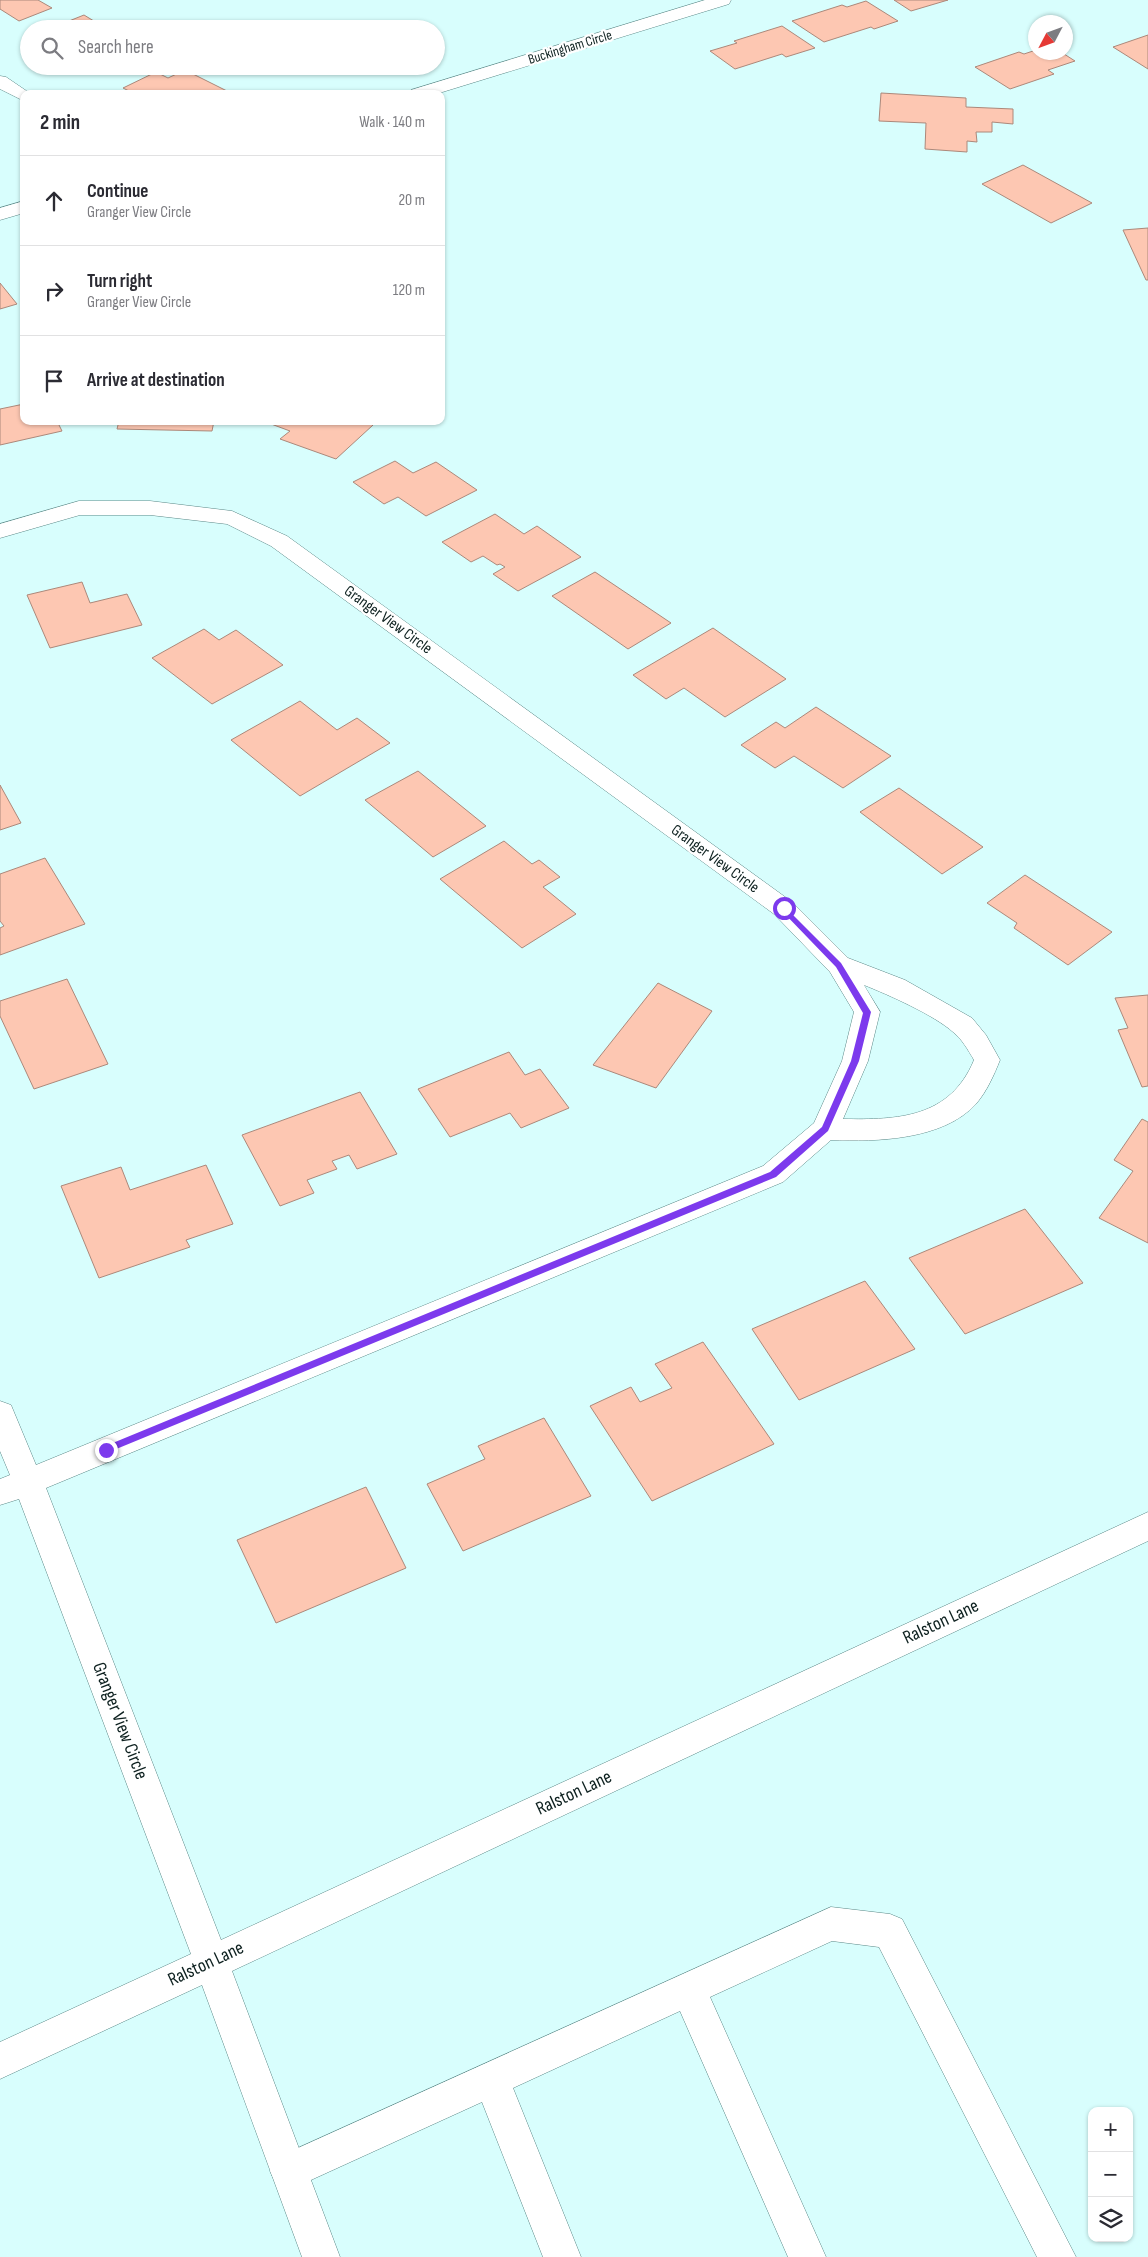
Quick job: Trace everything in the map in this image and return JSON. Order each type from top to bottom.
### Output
[{"type":"street","name":"Buckingham Circle","points":[[430,90],[723,0]]},
{"type":"street","points":[[0,81],[20,94]]},
{"type":"street","points":[[0,214],[20,208]]},
{"type":"street","name":"Granger View Circle","points":[[0,531],[79,508],[150,508],[232,518],[279,541],[784,908],[839,965],[867,1012],[855,1061],[825,1129],[773,1174],[14,1487]]},
{"type":"street","points":[[825,1129],[877,1130],[932,1120],[962,1102],[979,1080],[987,1060],[978,1042],[964,1025],[896,987],[839,965]]},
{"type":"street","name":"Granger View Circle","points":[[0,1414],[14,1487],[211,1961],[321,2257]]},
{"type":"street","name":"Ralston Lane","points":[[0,2061],[211,1961],[1148,1526]]},
{"type":"street","points":[[289,2171],[831,1924],[890,1931],[1057,2257]]},
{"type":"street","points":[[688,1989],[807,2257]]},
{"type":"street","points":[[491,2078],[562,2257]]},
{"type":"building","points":[[0,0],[38,0],[52,8],[19,21],[0,9]]},
{"type":"building","points":[[894,0],[948,0],[911,11]]},
{"type":"building","points":[[866,1],[898,21],[874,29],[871,27],[824,42],[792,21],[842,5],[847,7]]},
{"type":"building","points":[[84,15],[92,20],[72,20]]},
{"type":"building","points":[[782,26],[815,48],[786,57],[782,54],[735,69],[710,51],[737,43],[734,41]]},
{"type":"building","points":[[1148,35],[1148,69],[1113,47]]},
{"type":"building","points":[[1019,52],[1024,54],[1028,53],[1028,60],[1075,61],[1048,70],[1054,74],[1010,89],[975,67]]},
{"type":"building","points":[[150,75],[162,75],[168,78],[174,75],[195,75],[225,90],[127,90],[123,88]]},
{"type":"building","points":[[881,93],[966,98],[966,107],[1013,109],[1013,124],[992,122],[992,132],[976,132],[977,142],[967,141],[967,152],[925,149],[926,123],[879,121]]},
{"type":"building","points":[[1023,165],[1092,203],[1051,223],[982,184]]},
{"type":"building","points":[[1148,228],[1148,280],[1146,280],[1123,230]]},
{"type":"building","points":[[0,283],[17,304],[0,309]]},
{"type":"building","points":[[20,405],[20,425],[59,425],[62,431],[0,445],[0,409]]},
{"type":"building","points":[[118,425],[213,425],[212,431],[117,429]]},
{"type":"building","points":[[274,425],[373,425],[336,459],[280,439],[290,431]]},
{"type":"building","points":[[395,461],[413,473],[436,462],[477,490],[426,516],[398,497],[384,504],[353,482]]},
{"type":"building","points":[[495,514],[524,534],[537,526],[581,557],[518,591],[493,574],[505,567],[500,564],[497,565],[483,556],[471,562],[442,542]]},
{"type":"building","points":[[595,572],[671,623],[628,649],[552,596]]},
{"type":"building","points":[[82,582],[90,603],[127,594],[142,625],[50,648],[27,595]]},
{"type":"building","points":[[713,628],[786,679],[725,717],[684,688],[666,699],[633,675]]},
{"type":"building","points":[[204,629],[219,640],[236,630],[283,665],[212,704],[152,658]]},
{"type":"building","points":[[300,701],[337,730],[357,718],[390,743],[300,796],[231,740]]},
{"type":"building","points":[[816,707],[891,756],[843,788],[794,756],[775,768],[741,745],[776,722],[785,728]]},
{"type":"building","points":[[418,771],[486,826],[433,857],[365,800]]},
{"type":"building","points":[[0,785],[21,823],[0,830]]},
{"type":"building","points":[[899,788],[983,847],[942,874],[860,812]]},
{"type":"building","points":[[504,841],[532,864],[539,860],[560,877],[543,887],[576,914],[522,948],[440,879]]},
{"type":"building","points":[[45,858],[85,924],[0,955],[0,928],[4,926],[0,921],[0,874]]},
{"type":"building","points":[[1025,875],[1112,932],[1068,965],[1014,928],[1017,923],[987,903]]},
{"type":"building","points":[[67,979],[108,1064],[34,1089],[0,1016],[0,1001]]},
{"type":"building","points":[[658,983],[712,1011],[656,1088],[593,1065]]},
{"type":"building","points":[[1148,995],[1148,1086],[1142,1087],[1118,1030],[1128,1028],[1115,998]]},
{"type":"building","points":[[509,1052],[525,1075],[540,1069],[569,1108],[521,1128],[510,1113],[450,1137],[418,1089]]},
{"type":"building","points":[[360,1092],[397,1154],[357,1169],[349,1155],[332,1161],[337,1169],[307,1180],[314,1193],[280,1206],[242,1135]]},
{"type":"building","points":[[1142,1119],[1148,1122],[1148,1243],[1099,1218],[1133,1171],[1114,1160]]},
{"type":"building","points":[[206,1165],[233,1224],[186,1240],[190,1247],[99,1278],[61,1186],[121,1167],[130,1190]]},
{"type":"building","points":[[1025,1209],[1083,1283],[965,1334],[909,1258]]},
{"type":"building","points":[[865,1281],[915,1349],[799,1400],[752,1329]]},
{"type":"building","points":[[703,1342],[774,1444],[652,1501],[590,1406],[631,1387],[640,1402],[672,1388],[655,1364]]},
{"type":"building","points":[[544,1418],[591,1496],[463,1551],[427,1484],[485,1459],[478,1446]]},
{"type":"building","points":[[366,1487],[406,1568],[276,1623],[237,1540]]},
{"type":"route","points":[[106,1450],[773,1174],[825,1129],[855,1061],[867,1012],[839,965],[784,908]]}]
